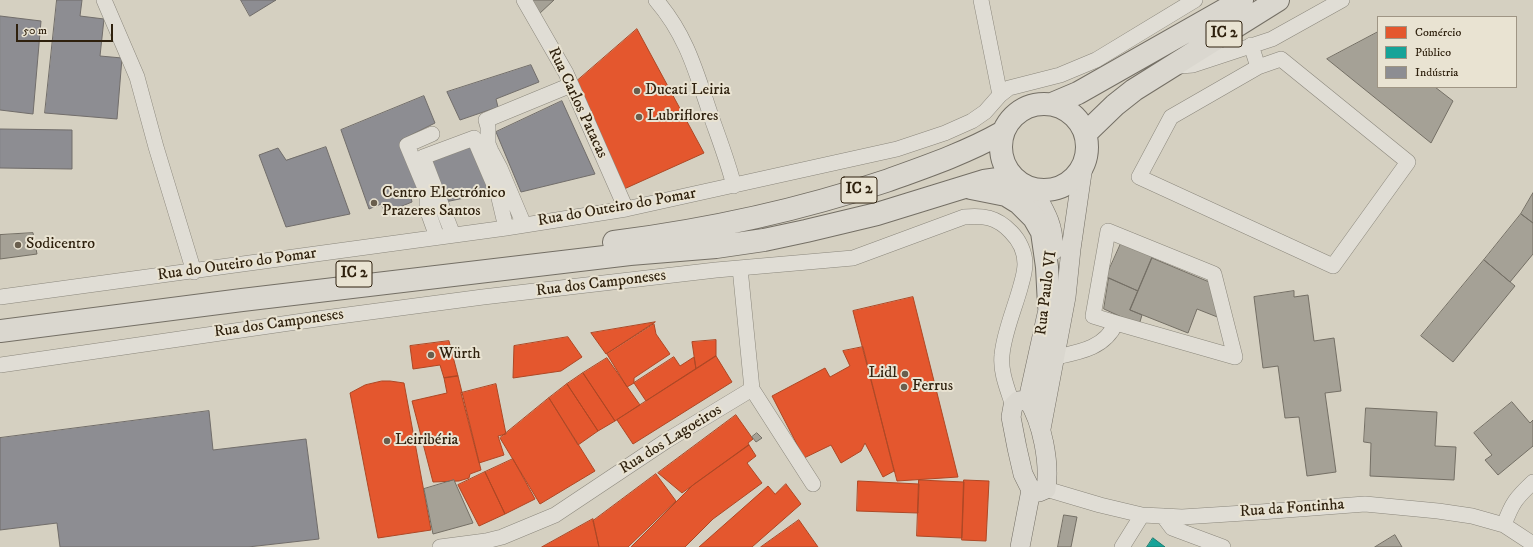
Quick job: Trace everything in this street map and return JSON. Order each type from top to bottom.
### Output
[{"type":"highway","name":"IC 2","points":[[1052,104],[1078,93],[1242,0]]},
{"type":"highway","name":"IC 2","points":[[0,318],[624,240],[708,228],[806,206],[919,170],[986,141],[1002,132],[1008,121],[1017,112],[1028,106],[1052,104],[1063,108],[1073,115],[1086,134],[1115,104],[1169,67],[1278,0]]},
{"type":"highway","points":[[1002,132],[1000,144],[1001,156],[1005,167],[1012,177],[1025,187],[1033,190],[1048,191],[1062,187],[1074,178],[1083,166],[1087,156],[1088,145],[1086,134]]},
{"type":"highway","name":"IC 2","points":[[0,331],[242,300],[630,254],[716,247],[764,240],[877,214],[984,181],[1012,177]]},
{"type":"highway","points":[[962,187],[1006,195],[1018,203],[1034,218],[1042,232],[1047,267],[1049,305]]},
{"type":"main road","points":[[1041,430],[1056,357],[1066,297],[1083,166]]},
{"type":"main road","name":"Rua Paulo VI","points":[[1033,190],[1050,222],[1053,234],[1054,246],[1049,305],[1020,403],[1011,417],[1016,448],[1023,474],[1038,489]]},
{"type":"main road","points":[[1020,403],[1033,407],[1041,430],[1047,478],[1038,489],[1020,547]]},
{"type":"street","points":[[104,0],[137,77],[156,147],[194,272]]},
{"type":"street","name":"Rua Carlos Patacas","points":[[524,0],[566,73],[626,209]]},
{"type":"street","points":[[656,0],[676,26],[695,67],[734,186]]},
{"type":"street","points":[[981,0],[1000,95]]},
{"type":"street","name":"Rua do Outeiro do Pomar","points":[[0,297],[194,272],[506,228],[626,209],[897,149],[945,133],[972,121],[985,112],[1000,95],[1009,88],[1060,75],[1096,60],[1195,0]]},
{"type":"street","points":[[1169,67],[1193,65],[1272,39],[1342,0]]},
{"type":"street","points":[[1251,45],[1258,67]]},
{"type":"street","points":[[1281,59],[1408,162],[1333,266],[1139,177],[1171,117],[1258,67],[1281,59]]},
{"type":"street","points":[[524,225],[500,168],[488,144],[488,127],[486,120],[571,85]]},
{"type":"street","points":[[432,134],[407,145],[427,193],[428,214],[437,237]]},
{"type":"street","points":[[453,235],[423,157],[474,138],[498,194],[506,228]]},
{"type":"street","name":"Rua dos Camponeses","points":[[0,365],[333,316],[483,297],[740,268],[853,258],[964,217],[979,215],[1005,225],[1017,238],[1023,251],[1025,264],[1014,310],[1004,342],[1002,356],[1002,366],[1020,403]]},
{"type":"street","points":[[1108,231],[1214,274],[1235,357],[1168,338],[1116,323],[1094,316],[1108,231]]},
{"type":"street","points":[[740,268],[752,389],[813,484]]},
{"type":"street","points":[[1056,357],[1091,348],[1103,341],[1111,333],[1116,323]]},
{"type":"street","name":"Rua dos Lagoeiros","points":[[440,547],[486,544],[555,515],[666,441],[752,389]]},
{"type":"street","points":[[1504,525],[1511,506],[1517,497],[1533,482]]},
{"type":"street","name":"Rua da Fontinha","points":[[1038,489],[1100,505],[1142,514],[1163,516],[1182,517],[1365,504],[1438,511],[1472,516],[1504,525],[1533,544]]},
{"type":"street","points":[[1122,547],[1142,514]]},
{"type":"street","points":[[1163,516],[1172,528],[1224,547]]},
{"type":"building: Comércio","name":"Lubriflores","points":[[637,29],[704,153],[624,189],[577,81]]},
{"type":"building: Comércio","name":"Ferrus","points":[[913,297],[958,477],[897,481],[853,311]]},
{"type":"building: Comércio","points":[[655,322],[606,354],[591,333]]},
{"type":"building: Comércio","points":[[654,324],[656,334],[670,354],[634,378],[634,383],[627,387],[607,354]]},
{"type":"building: Comércio","points":[[568,337],[582,357],[561,371],[513,378],[514,346]]},
{"type":"building: Comércio","points":[[716,340],[716,356],[696,369],[692,342]]},
{"type":"building: Comércio","points":[[449,341],[458,376],[444,378],[440,365],[413,369],[410,346]]},
{"type":"building: Comércio","points":[[863,347],[894,471],[883,477],[865,443],[861,451],[841,463],[831,445],[804,458],[772,396],[825,368],[830,377],[850,366],[843,351]]},
{"type":"building: Comércio","points":[[716,356],[732,382],[633,444],[617,420]]},
{"type":"building: Comércio","points":[[674,357],[680,366],[694,357],[696,369],[646,401],[634,383]]},
{"type":"building: Comércio","points":[[607,358],[640,405],[615,421],[583,373]]},
{"type":"building: Comércio","points":[[583,373],[615,421],[598,431],[567,384]]},
{"type":"building: Comércio","points":[[458,376],[481,470],[470,474],[469,478],[459,481],[433,482],[412,401],[447,393],[444,378]]},
{"type":"building: Comércio","name":"Leiribéria","points":[[382,381],[404,383],[431,530],[378,538],[350,393],[365,385]]},
{"type":"building: Comércio","points":[[496,384],[506,434],[498,436],[504,455],[479,463],[461,393]]},
{"type":"building: Comércio","points":[[567,384],[598,431],[578,445],[549,398]]},
{"type":"building: Comércio","points":[[549,398],[595,471],[540,504],[500,438]]},
{"type":"building: Comércio","points":[[736,415],[753,439],[748,443],[749,445],[682,493],[658,473]]},
{"type":"building: Comércio","points":[[749,445],[756,456],[747,463],[762,483],[713,519],[685,547],[631,547],[693,485]]},
{"type":"building: Comércio","points":[[513,459],[535,499],[505,514],[485,472]]},
{"type":"building: Comércio","points":[[485,472],[505,514],[479,526],[458,485]]},
{"type":"building: Comércio","points":[[656,474],[676,501],[628,547],[599,547],[593,521]]},
{"type":"building: Comércio","points":[[919,480],[964,482],[962,538],[917,536]]},
{"type":"building: Comércio","points":[[964,480],[989,481],[986,541],[962,540]]},
{"type":"building: Comércio","points":[[858,481],[919,484],[918,513],[857,511]]},
{"type":"building: Comércio","points":[[786,484],[801,504],[752,547],[699,547],[768,486],[775,494]]},
{"type":"building: Comércio","points":[[593,519],[599,547],[542,547]]},
{"type":"building: Comércio","points":[[799,520],[818,547],[761,547]]},
{"type":"building: Público","points":[[1153,538],[1165,547],[1147,547]]},
{"type":"building: Indústria","points":[[57,0],[82,0],[80,16],[104,19],[100,56],[122,58],[117,119],[45,113]]},
{"type":"building: Indústria","points":[[241,0],[276,0],[250,16]]},
{"type":"building: Indústria","points":[[0,16],[41,21],[33,114],[0,110]]},
{"type":"building: Indústria","points":[[531,65],[539,82],[496,99],[498,107],[460,120],[447,92]]},
{"type":"building: Indústria","points":[[424,96],[435,123],[401,140],[419,190],[410,193],[412,202],[385,213],[381,204],[369,209],[341,130]]},
{"type":"building: Indústria","points":[[562,101],[595,174],[521,192],[496,132]]},
{"type":"building: Indústria","points":[[0,129],[72,130],[72,169],[0,168]]},
{"type":"building: Indústria","points":[[474,142],[493,192],[445,202],[429,159]]},
{"type":"building: Indústria","points":[[326,147],[350,214],[286,227],[259,155],[278,148],[286,160]]},
{"type":"building: Indústria","points":[[209,411],[213,450],[306,439],[319,539],[248,547],[60,547],[57,523],[0,530],[0,438]]},
{"type":"building: Outros","points":[[531,0],[554,0],[539,14]]},
{"type":"building: Outros","points":[[1377,33],[1377,88],[1436,88],[1453,101],[1431,143],[1327,59]]},
{"type":"building: Outros","points":[[1533,193],[1533,223],[1521,214]]},
{"type":"building: Outros","points":[[1521,214],[1533,223],[1533,254],[1510,282],[1484,260]]},
{"type":"building: Outros","name":"Sodicentro","points":[[33,233],[37,254],[0,259],[0,235]]},
{"type":"building: Outros","points":[[1123,239],[1154,253],[1138,291],[1106,277]]},
{"type":"building: Outros","points":[[1152,258],[1214,284],[1225,320],[1197,309],[1188,333],[1130,310]]},
{"type":"building: Outros","points":[[1484,260],[1515,286],[1453,362],[1421,336]]},
{"type":"building: Outros","points":[[1109,278],[1138,291],[1130,310],[1142,315],[1139,325],[1104,309]]},
{"type":"building: Outros","points":[[1294,291],[1294,297],[1308,295],[1314,341],[1334,338],[1341,391],[1325,393],[1336,472],[1307,476],[1299,417],[1285,418],[1278,366],[1263,368],[1254,297]]},
{"type":"building: Outros","points":[[1512,402],[1530,423],[1533,420],[1533,446],[1498,475],[1485,460],[1492,455],[1474,433]]},
{"type":"building: Outros","points":[[1366,408],[1437,412],[1435,446],[1456,447],[1454,480],[1370,476],[1371,443],[1364,442]]},
{"type":"building: Outros","points":[[757,433],[762,438],[756,442],[752,437]]},
{"type":"building: Outros","points":[[454,480],[473,523],[433,534],[424,489]]},
{"type":"building: Outros","points":[[1064,515],[1077,517],[1071,547],[1058,547]]},
{"type":"building: Outros","points":[[1395,535],[1402,547],[1375,547]]},
{"type":"place","name":"Ducati Leiria","points":[[637,91]]},
{"type":"place","name":"Lubriflores","points":[[639,117]]},
{"type":"place","name":"Centro Electrónico Prazeres Santos","points":[[374,203]]},
{"type":"place","name":"Sodicentro","points":[[18,245]]},
{"type":"place","name":"Würth","points":[[431,355]]},
{"type":"place","name":"Lidl","points":[[905,374]]},
{"type":"place","name":"Ferrus","points":[[904,387]]},
{"type":"place","name":"Leiribéria","points":[[387,441]]}]
